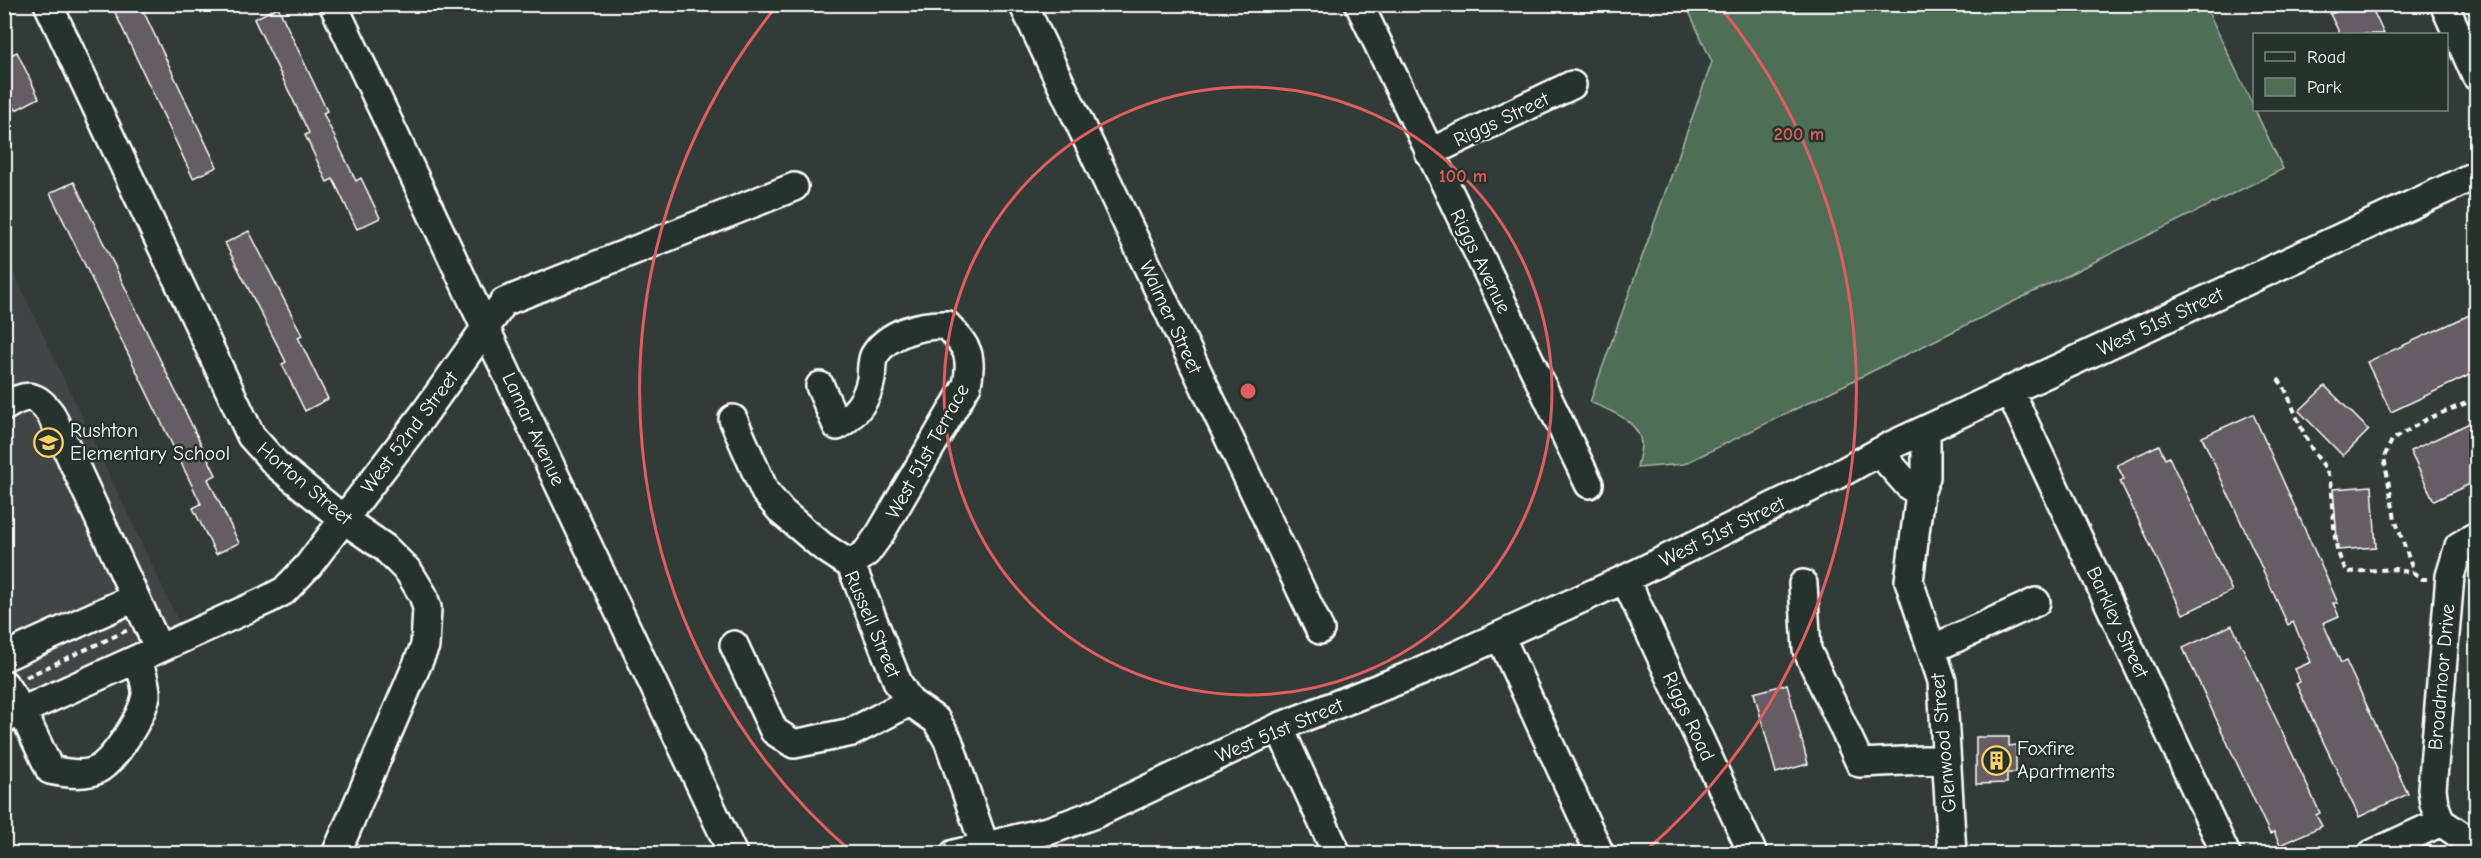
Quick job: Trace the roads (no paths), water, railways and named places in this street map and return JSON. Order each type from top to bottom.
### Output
[{"type":"street","name":"Horton Street","points":[[48,4],[250,436],[277,465],[343,519],[378,542],[409,572],[423,595],[427,608],[428,629],[425,646],[336,854]]},
{"type":"street","name":"Lamar Avenue","points":[[333,4],[733,854]]},
{"type":"street","name":"Walmer Street","points":[[1023,4],[1320,630]]},
{"type":"street","name":"Riggs Avenue","points":[[1359,4],[1589,484]]},
{"type":"street","points":[[2444,4],[2474,65]]},
{"type":"street","name":"Riggs Street","points":[[1429,153],[1572,85]]},
{"type":"street","name":"West 51st Street","points":[[954,854],[1073,823],[1279,727],[1401,680],[1500,636],[1625,579],[1878,452],[2476,175]]},
{"type":"street","name":"West 52nd Street","points":[[13,715],[284,591],[308,566],[501,305],[509,298],[794,187]]},
{"type":"street","name":"West 51st Terrace","points":[[820,386],[837,426],[851,417],[866,398],[873,358],[883,345],[907,331],[928,324],[947,325],[963,343],[971,364],[967,386],[880,534],[867,552],[850,565]]},
{"type":"street","name":"Barkley Street","points":[[2010,390],[2226,854]]},
{"type":"street","points":[[4,407],[24,397],[33,397],[41,402],[51,414],[145,623],[148,654],[146,693],[139,714],[120,747],[99,770],[69,775],[51,770],[13,715],[5,685]]},
{"type":"street","name":"Russell Street","points":[[733,419],[765,492],[782,512],[822,546],[850,565],[898,683],[910,702],[936,720],[948,740],[985,847]]},
{"type":"street","name":"Glenwood Street","points":[[1926,430],[1926,477],[1920,493],[1910,581],[1942,681],[1952,854]]},
{"type":"street","points":[[1878,452],[1909,486],[1920,493]]},
{"type":"street","name":"Broadmoor Drive","points":[[2441,822],[2434,804],[2432,789],[2450,576],[2459,546],[2474,537]]},
{"type":"street","name":"Riggs Road","points":[[1625,579],[1753,854]]},
{"type":"street","points":[[1803,584],[1807,650],[1860,762],[1946,759]]},
{"type":"street","points":[[4,657],[134,598]]},
{"type":"street","points":[[1932,649],[2036,602]]},
{"type":"street","points":[[1500,636],[1600,854]]},
{"type":"street","points":[[734,645],[774,731],[794,744],[852,732],[910,702]]},
{"type":"street","points":[[1279,727],[1337,854]]},
{"type":"street","points":[[2372,854],[2441,822],[2476,846]]},
{"type":"place","name":"Rushton Elementary School","points":[[49,442]]},
{"type":"place","name":"Foxfire Apartments","points":[[1996,760]]}]
